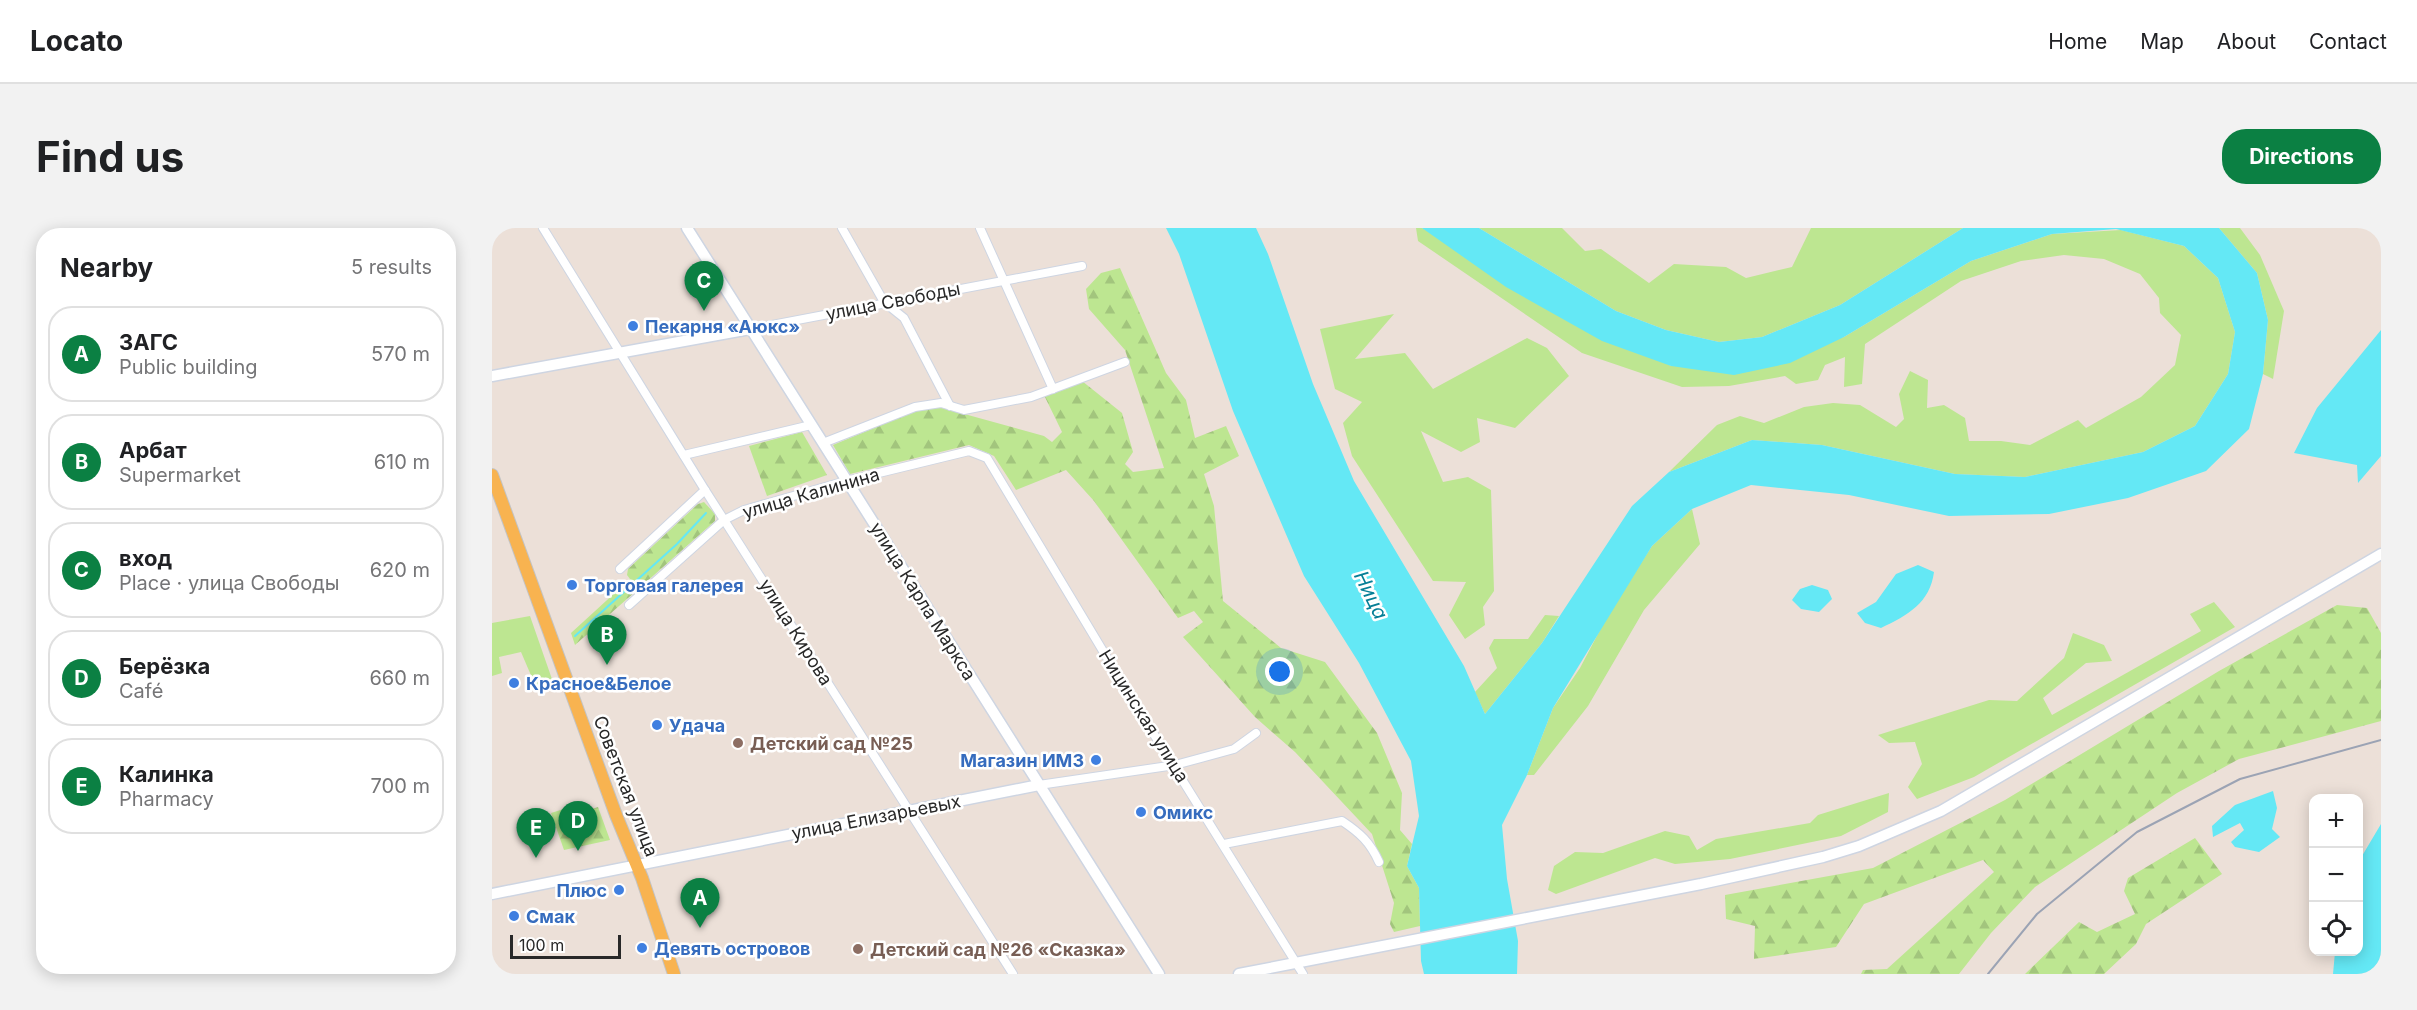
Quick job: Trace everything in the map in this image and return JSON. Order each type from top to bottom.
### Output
[{"type":"main road","name":"Советская улица","points":[[492,475],[674,974]]},
{"type":"street","name":"улица Кирова","points":[[543,228],[623,353],[705,490],[1013,974]]},
{"type":"street","name":"улица Карла Маркса","points":[[687,228],[1159,974]]},
{"type":"street","points":[[842,228],[884,302],[904,318],[950,406]]},
{"type":"street","points":[[980,228],[1053,389]]},
{"type":"street","name":"улица Свободы","points":[[492,376],[1082,266]]},
{"type":"street","points":[[823,443],[915,407],[941,403],[964,410],[1031,397],[1125,362]]},
{"type":"street","points":[[684,455],[811,425]]},
{"type":"street","name":"улица Калинина","points":[[629,605],[724,520],[744,510],[846,481],[969,452],[987,458]]},
{"type":"street","name":"Ницинская улица","points":[[987,458],[1127,691],[1303,974]]},
{"type":"street","points":[[620,570],[705,490]]},
{"type":"street","points":[[1239,974],[1823,857],[1899,831],[1941,811],[2381,554]]},
{"type":"street","name":"улица Елизарьевых","points":[[492,894],[1039,785],[1175,765],[1234,749],[1256,733]]},
{"type":"street","points":[[1224,844],[1342,821],[1371,844],[1379,862]]},
{"type":"green space","points":[[1416,228],[1422,228],[1671,366],[1844,337],[1971,261],[2052,234],[2121,230],[2184,246],[2218,278],[2235,332],[2228,374],[2195,426],[2143,452],[2025,477],[1955,474],[1822,445],[1752,440],[1669,472],[1717,425],[1740,416],[1764,423],[1804,407],[1833,403],[1860,405],[1896,427],[1904,419],[1899,394],[1910,371],[1928,380],[1927,408],[1944,405],[1965,418],[1969,441],[2001,441],[2030,445],[2078,420],[2086,428],[2141,397],[2175,365],[2181,335],[2160,313],[2159,298],[2140,274],[2104,259],[2064,255],[2021,261],[1961,281],[1865,344],[1862,384],[1844,387],[1845,357],[1825,365],[1818,380],[1796,384],[1785,376],[1729,386],[1682,387],[1582,353],[1418,241]]},
{"type":"green space","points":[[1479,228],[1562,228],[1585,251],[1601,249],[1649,283],[1674,264],[1726,267],[1746,278],[1792,267],[1811,228],[1963,228],[1840,305],[1762,337],[1719,342],[1666,330],[1616,311]]},
{"type":"green space","points":[[2219,228],[2240,228],[2260,255],[2284,311],[2273,379],[2263,374],[2268,320],[2257,273]]},
{"type":"green space","points":[[1120,268],[1166,373],[1186,400],[1195,438],[1226,426],[1239,456],[1204,474],[1214,506],[1223,601],[1281,648],[1325,662],[1377,733],[1402,793],[1400,830],[1412,844],[1407,866],[1419,888],[1420,926],[1394,932],[1390,924],[1394,903],[1372,834],[1295,752],[1255,717],[1183,637],[1203,622],[1194,611],[1178,618],[1094,501],[1066,470],[1016,490],[994,456],[969,445],[850,474],[833,445],[917,410],[939,407],[1044,436],[1052,442],[1062,432],[1044,395],[1082,381],[1122,413],[1133,452],[1125,464],[1133,472],[1164,468],[1125,350],[1089,309],[1086,289],[1101,273]]},
{"type":"green space","points":[[1394,314],[1355,359],[1405,353],[1433,389],[1527,338],[1547,348],[1569,376],[1515,428],[1477,418],[1480,442],[1461,452],[1421,431],[1443,482],[1468,477],[1491,490],[1494,591],[1483,607],[1485,625],[1465,639],[1449,615],[1466,582],[1433,581],[1352,456],[1343,423],[1362,402],[1335,389],[1320,329]]},
{"type":"green space","points":[[802,432],[827,475],[767,496],[749,446]]},
{"type":"green space","points":[[704,502],[715,514],[715,521],[575,645],[571,633],[630,579],[627,575],[628,569],[698,504]]},
{"type":"green space","points":[[1692,509],[1700,544],[1644,610],[1588,706],[1534,775],[1527,775],[1553,708],[1580,668],[1609,613],[1652,546]]},
{"type":"green space","points":[[2214,602],[2235,627],[1974,777],[1917,799],[1908,787],[1922,764],[1915,742],[1889,743],[1878,735],[1989,700],[2017,701],[2064,658],[2073,633],[2104,645],[2112,661],[2086,663],[2043,698],[2052,715],[2201,631],[2190,614]]},
{"type":"green space","points":[[2337,605],[2367,608],[2381,633],[2381,721],[2239,759],[2177,793],[2035,887],[1991,933],[1959,974],[1861,974],[1863,970],[1887,969],[1994,872],[1983,860],[1864,904],[1836,947],[1754,959],[1755,926],[1726,919],[1725,895],[1873,868],[2005,800],[2219,671]]},
{"type":"green space","points":[[1545,615],[1559,616],[1542,643],[1485,714],[1475,692],[1497,668],[1489,648],[1494,639],[1528,639]]},
{"type":"green space","points":[[530,616],[553,682],[536,687],[521,652],[499,657],[502,673],[492,676],[492,623]]},
{"type":"green space","points":[[1889,793],[1888,812],[1841,836],[1730,859],[1675,864],[1655,858],[1556,894],[1548,890],[1554,866],[1575,852],[1603,853],[1665,831],[1689,836],[1697,850],[1716,839],[1810,823],[1818,815]]},
{"type":"green space","points":[[570,807],[574,815],[598,807],[610,840],[564,850],[551,813]]},
{"type":"green space","points":[[2195,838],[2222,874],[2146,924],[2136,944],[2104,974],[2025,974],[2079,922],[2097,932],[2135,914],[2124,891],[2128,878]]},
{"type":"water","name":"Ница","points":[[1166,228],[1256,228],[1268,254],[1313,384],[1354,481],[1464,666],[1485,714],[1542,643],[1632,506],[1669,472],[1752,440],[1822,445],[1955,474],[2025,477],[2143,452],[2195,426],[2228,374],[2235,332],[2218,278],[2184,246],[2116,229],[2052,234],[1971,261],[1844,337],[1790,363],[1734,375],[1671,366],[1602,341],[1506,287],[1422,228],[1479,228],[1616,311],[1666,330],[1719,342],[1762,337],[1840,305],[1963,228],[2219,228],[2257,273],[2268,320],[2263,374],[2249,429],[2206,471],[2128,498],[2049,514],[1949,516],[1849,495],[1751,485],[1692,509],[1652,546],[1553,708],[1527,775],[1502,825],[1507,879],[1518,941],[1517,974],[1424,974],[1421,961],[1419,888],[1407,866],[1419,816],[1411,761],[1359,663],[1304,576],[1233,411],[1179,254]]},
{"type":"water","points":[[2381,330],[2381,456],[2358,483],[2357,465],[2294,453],[2317,408]]},
{"type":"water","points":[[1918,565],[1934,572],[1932,583],[1923,600],[1909,613],[1881,628],[1865,623],[1857,613],[1876,602],[1896,574]]},
{"type":"water","points":[[1812,585],[1828,590],[1832,599],[1819,612],[1801,609],[1792,600],[1800,589]]},
{"type":"water","points":[[2273,791],[2277,808],[2272,829],[2280,837],[2259,852],[2235,847],[2231,842],[2244,830],[2240,823],[2213,837],[2212,826],[2235,805]]},
{"type":"water","points":[[2381,824],[2381,974],[2333,974],[2335,956],[2363,956],[2363,854]]},
{"type":"waterway","points":[[575,636],[677,544],[706,513]]},
{"type":"railway","points":[[1988,974],[2037,914],[2137,832],[2240,779],[2381,740]]},
{"type":"place","name":"вход","points":[[704,311]]},
{"type":"place","name":"Пекарня «Аюкс»","points":[[633,326]]},
{"type":"place","name":"Торговая галерея","points":[[572,585]]},
{"type":"place","name":"Арбат","points":[[607,665]]},
{"type":"place","name":"Красное&Белое","points":[[514,683]]},
{"type":"place","name":"Удача","points":[[657,725]]},
{"type":"place","name":"Детский сад №25","points":[[738,743]]},
{"type":"place","name":"Магазин ИМЗ","points":[[1096,760]]},
{"type":"place","name":"Омикс","points":[[1141,812]]},
{"type":"place","name":"Берёзка","points":[[578,851]]},
{"type":"place","name":"Калинка","points":[[536,858]]},
{"type":"place","name":"Плюс","points":[[619,890]]},
{"type":"place","name":"Смак","points":[[514,916]]},
{"type":"place","name":"ЗАГС","points":[[700,928]]},
{"type":"place","name":"Девять островов","points":[[642,948]]},
{"type":"place","name":"Детский сад №26 «Сказка»","points":[[858,949]]}]
